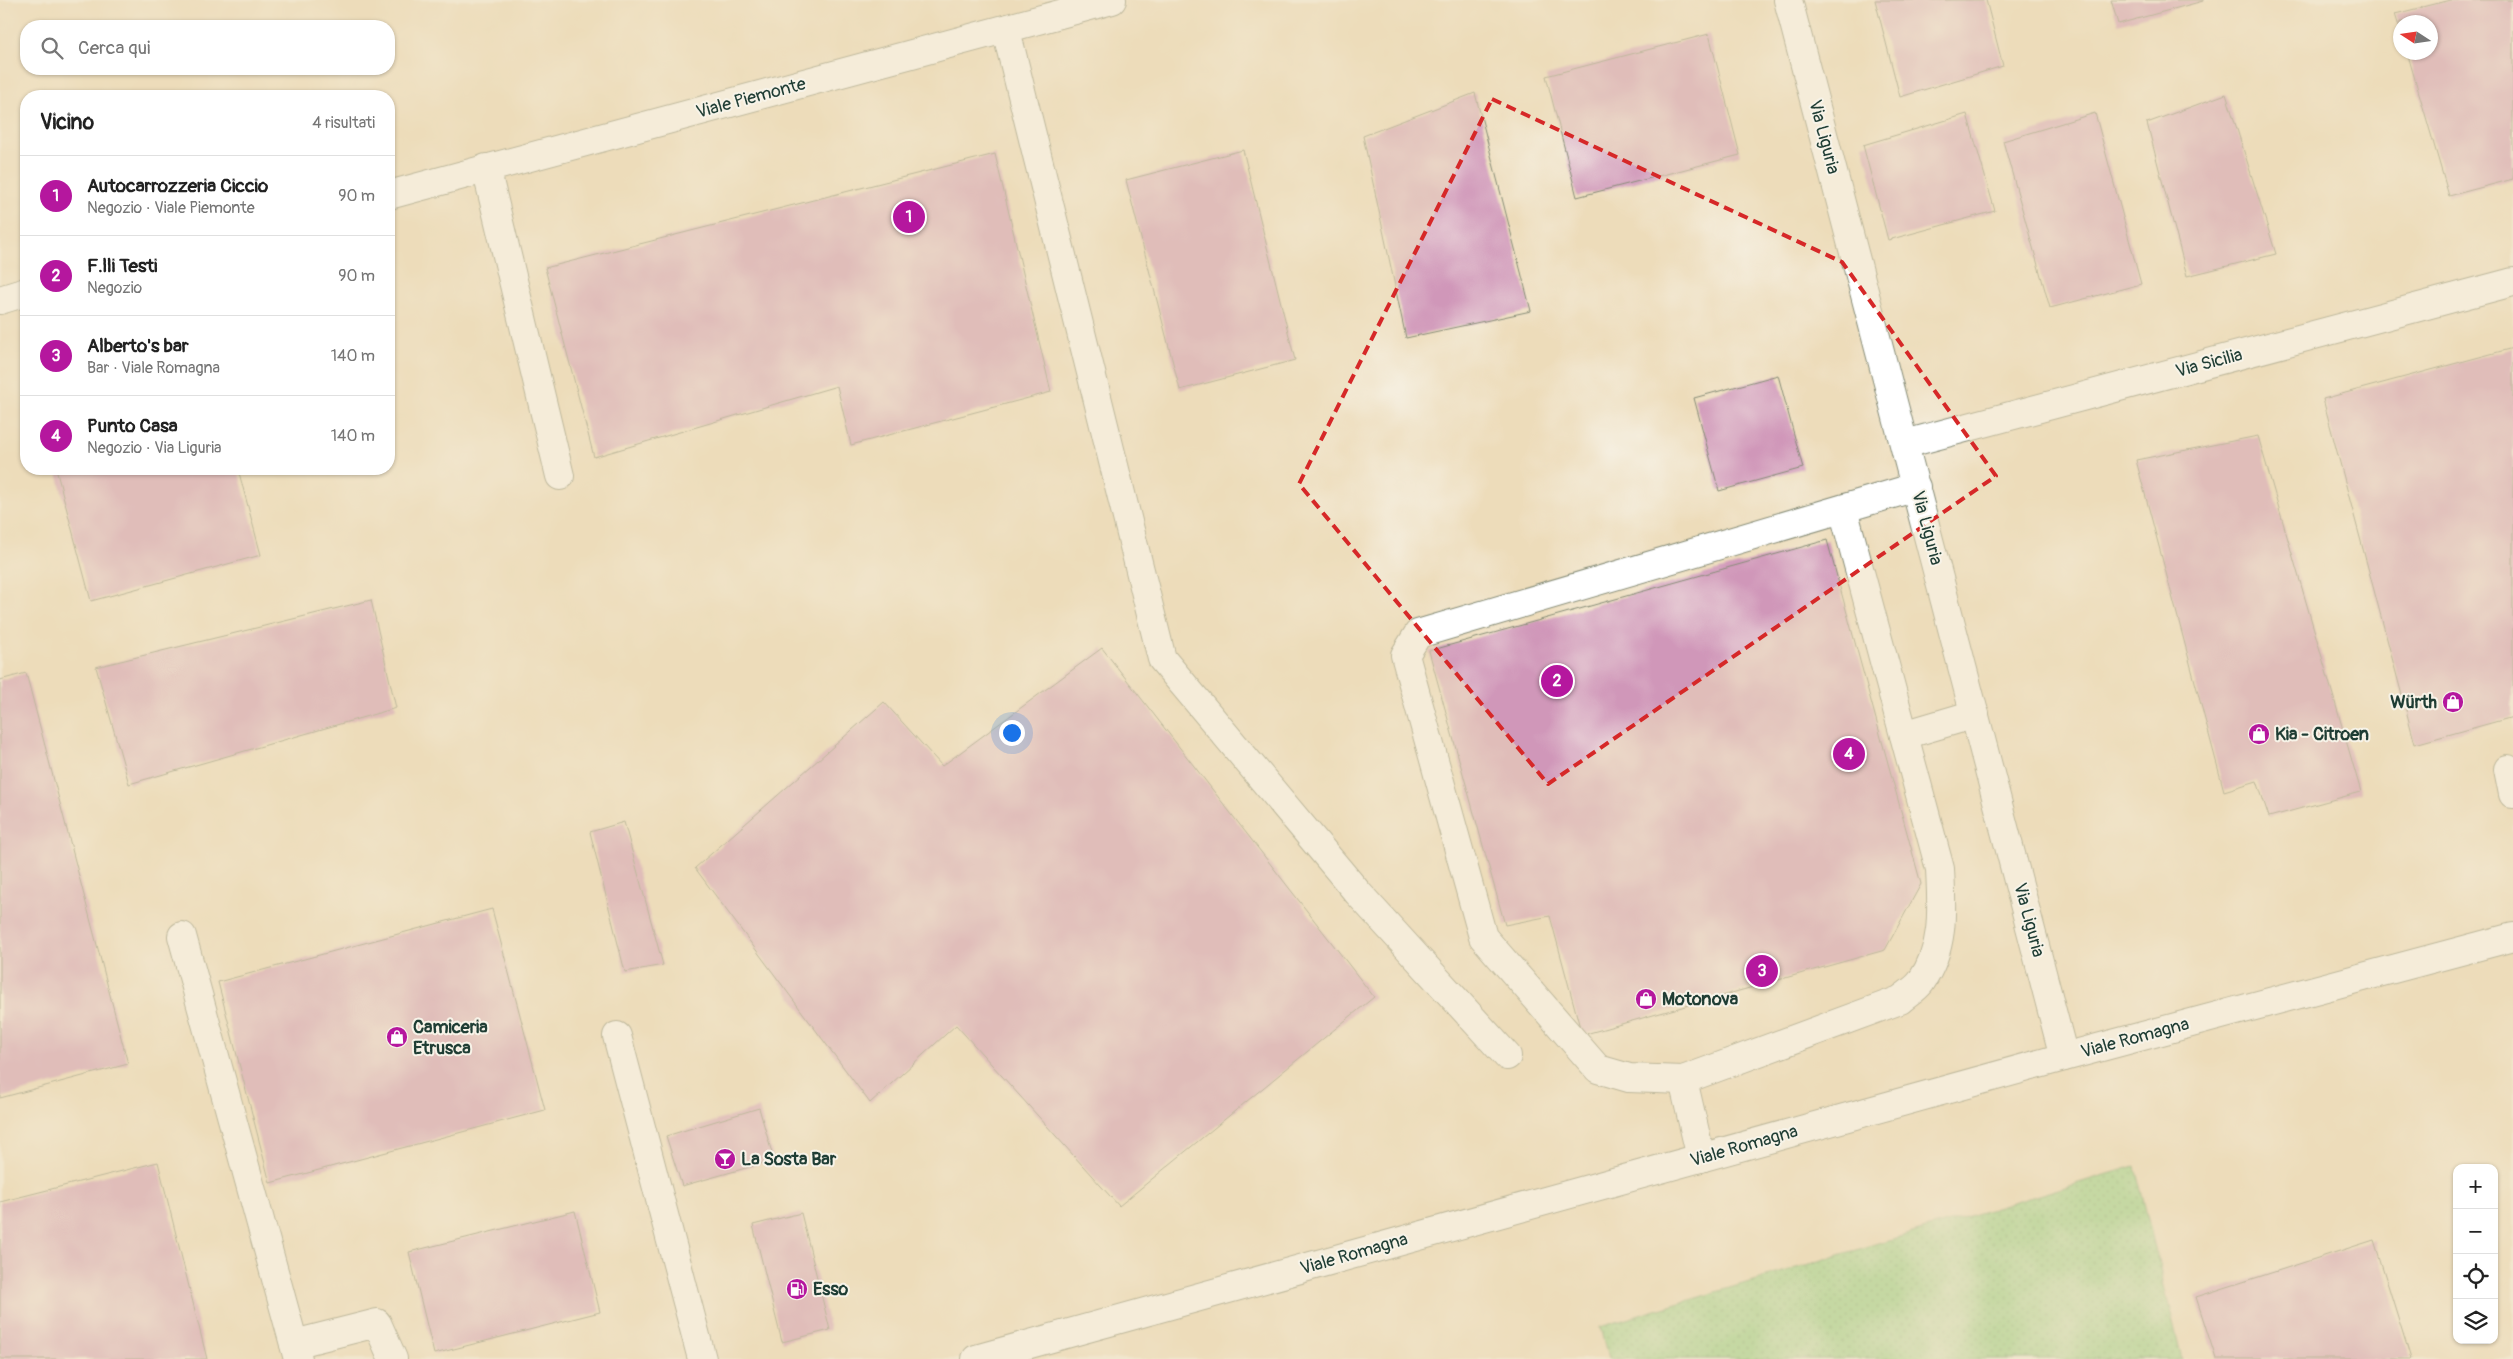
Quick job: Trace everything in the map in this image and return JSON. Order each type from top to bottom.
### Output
[{"type":"street","name":"Viale Piemonte","points":[[395,193],[1112,0]]},
{"type":"street","name":"Via Liguria","points":[[1788,0],[2064,1057]]},
{"type":"street","points":[[1006,30],[1162,659],[1358,893],[1507,1056]]},
{"type":"street","points":[[486,168],[560,476]]},
{"type":"street","name":"Via Sicilia","points":[[1905,444],[2513,282]]},
{"type":"street","points":[[0,300],[20,294]]},
{"type":"street","points":[[1843,509],[1940,869],[1943,920],[1934,958],[1920,983],[1900,1000],[1683,1080],[1629,1078],[1598,1069],[1483,937],[1406,656],[1418,634],[1916,487]]},
{"type":"street","points":[[1904,735],[1975,714]]},
{"type":"street","points":[[182,936],[296,1352],[377,1323],[393,1359]]},
{"type":"street","name":"Viale Romagna","points":[[976,1359],[2064,1057],[2513,937]]},
{"type":"street","points":[[617,1036],[702,1359]]},
{"type":"street","points":[[1683,1080],[1701,1158]]},
{"type":"highlighted area","points":[[1492,99],[1842,262],[1996,476],[1548,784],[1299,484]]},
{"type":"green space","points":[[2135,1166],[2182,1359],[1608,1359],[1600,1327]]},
{"type":"building","points":[[1875,0],[1986,0],[2003,66],[1900,97]]},
{"type":"building","points":[[2111,0],[2203,0],[2203,1],[2118,24]]},
{"type":"building","points":[[2451,0],[2513,0],[2513,179],[2449,196],[2409,60],[2438,60],[2438,15],[2395,14]]},
{"type":"building","points":[[1709,34],[1740,155],[1577,197],[1546,76]]},
{"type":"building","points":[[1475,93],[1531,311],[1406,338],[1363,136]]},
{"type":"building","points":[[2226,94],[2276,254],[2187,276],[2147,123]]},
{"type":"building","points":[[2095,113],[2141,284],[2050,308],[2003,141]]},
{"type":"building","points":[[1967,114],[1995,211],[1888,240],[1863,145]]},
{"type":"building","points":[[1243,150],[1295,360],[1180,390],[1126,180]]},
{"type":"building","points":[[995,154],[1051,392],[851,445],[837,386],[594,457],[545,268]]},
{"type":"building","points":[[2513,348],[2513,717],[2415,744],[2323,399]]},
{"type":"building","points":[[1778,375],[1803,468],[1719,491],[1694,398]]},
{"type":"building","points":[[2258,436],[2361,792],[2269,817],[2257,781],[2224,791],[2136,460]]},
{"type":"building","points":[[58,475],[240,475],[261,555],[91,601]]},
{"type":"building","points":[[1827,540],[1921,884],[1885,950],[1582,1035],[1550,916],[1505,925],[1429,651]]},
{"type":"building","points":[[371,600],[396,708],[129,784],[96,667]]},
{"type":"building","points":[[1102,648],[1374,997],[1119,1206],[956,1025],[870,1103],[695,868],[884,702],[942,766]]},
{"type":"building","points":[[26,673],[128,1064],[0,1098],[0,680]]},
{"type":"building","points":[[624,822],[663,965],[625,972],[590,832]]},
{"type":"building","points":[[492,909],[545,1110],[270,1183],[218,982]]},
{"type":"building","points":[[759,1108],[774,1160],[682,1186],[666,1136]]},
{"type":"building","points":[[158,1162],[207,1359],[0,1359],[0,1202]]},
{"type":"building","points":[[575,1211],[600,1312],[434,1354],[409,1252]]},
{"type":"building","points":[[801,1213],[830,1330],[782,1342],[753,1225]]},
{"type":"building","points":[[2374,1240],[2411,1359],[2216,1359],[2196,1297]]},
{"type":"place","name":"Autocarrozzeria Ciccio","points":[[909,217]]},
{"type":"place","name":"F.lli Testi","points":[[1557,681]]},
{"type":"place","name":"Würth","points":[[2453,702]]},
{"type":"place","name":"Kia - Citroen","points":[[2259,734]]},
{"type":"place","name":"Punto Casa","points":[[1849,754]]},
{"type":"place","name":"Alberto's bar","points":[[1762,971]]},
{"type":"place","name":"Motonova","points":[[1646,999]]},
{"type":"place","name":"Camiceria Etrusca","points":[[397,1037]]},
{"type":"place","name":"La Sosta Bar","points":[[725,1159]]},
{"type":"place","name":"Esso","points":[[797,1289]]}]
